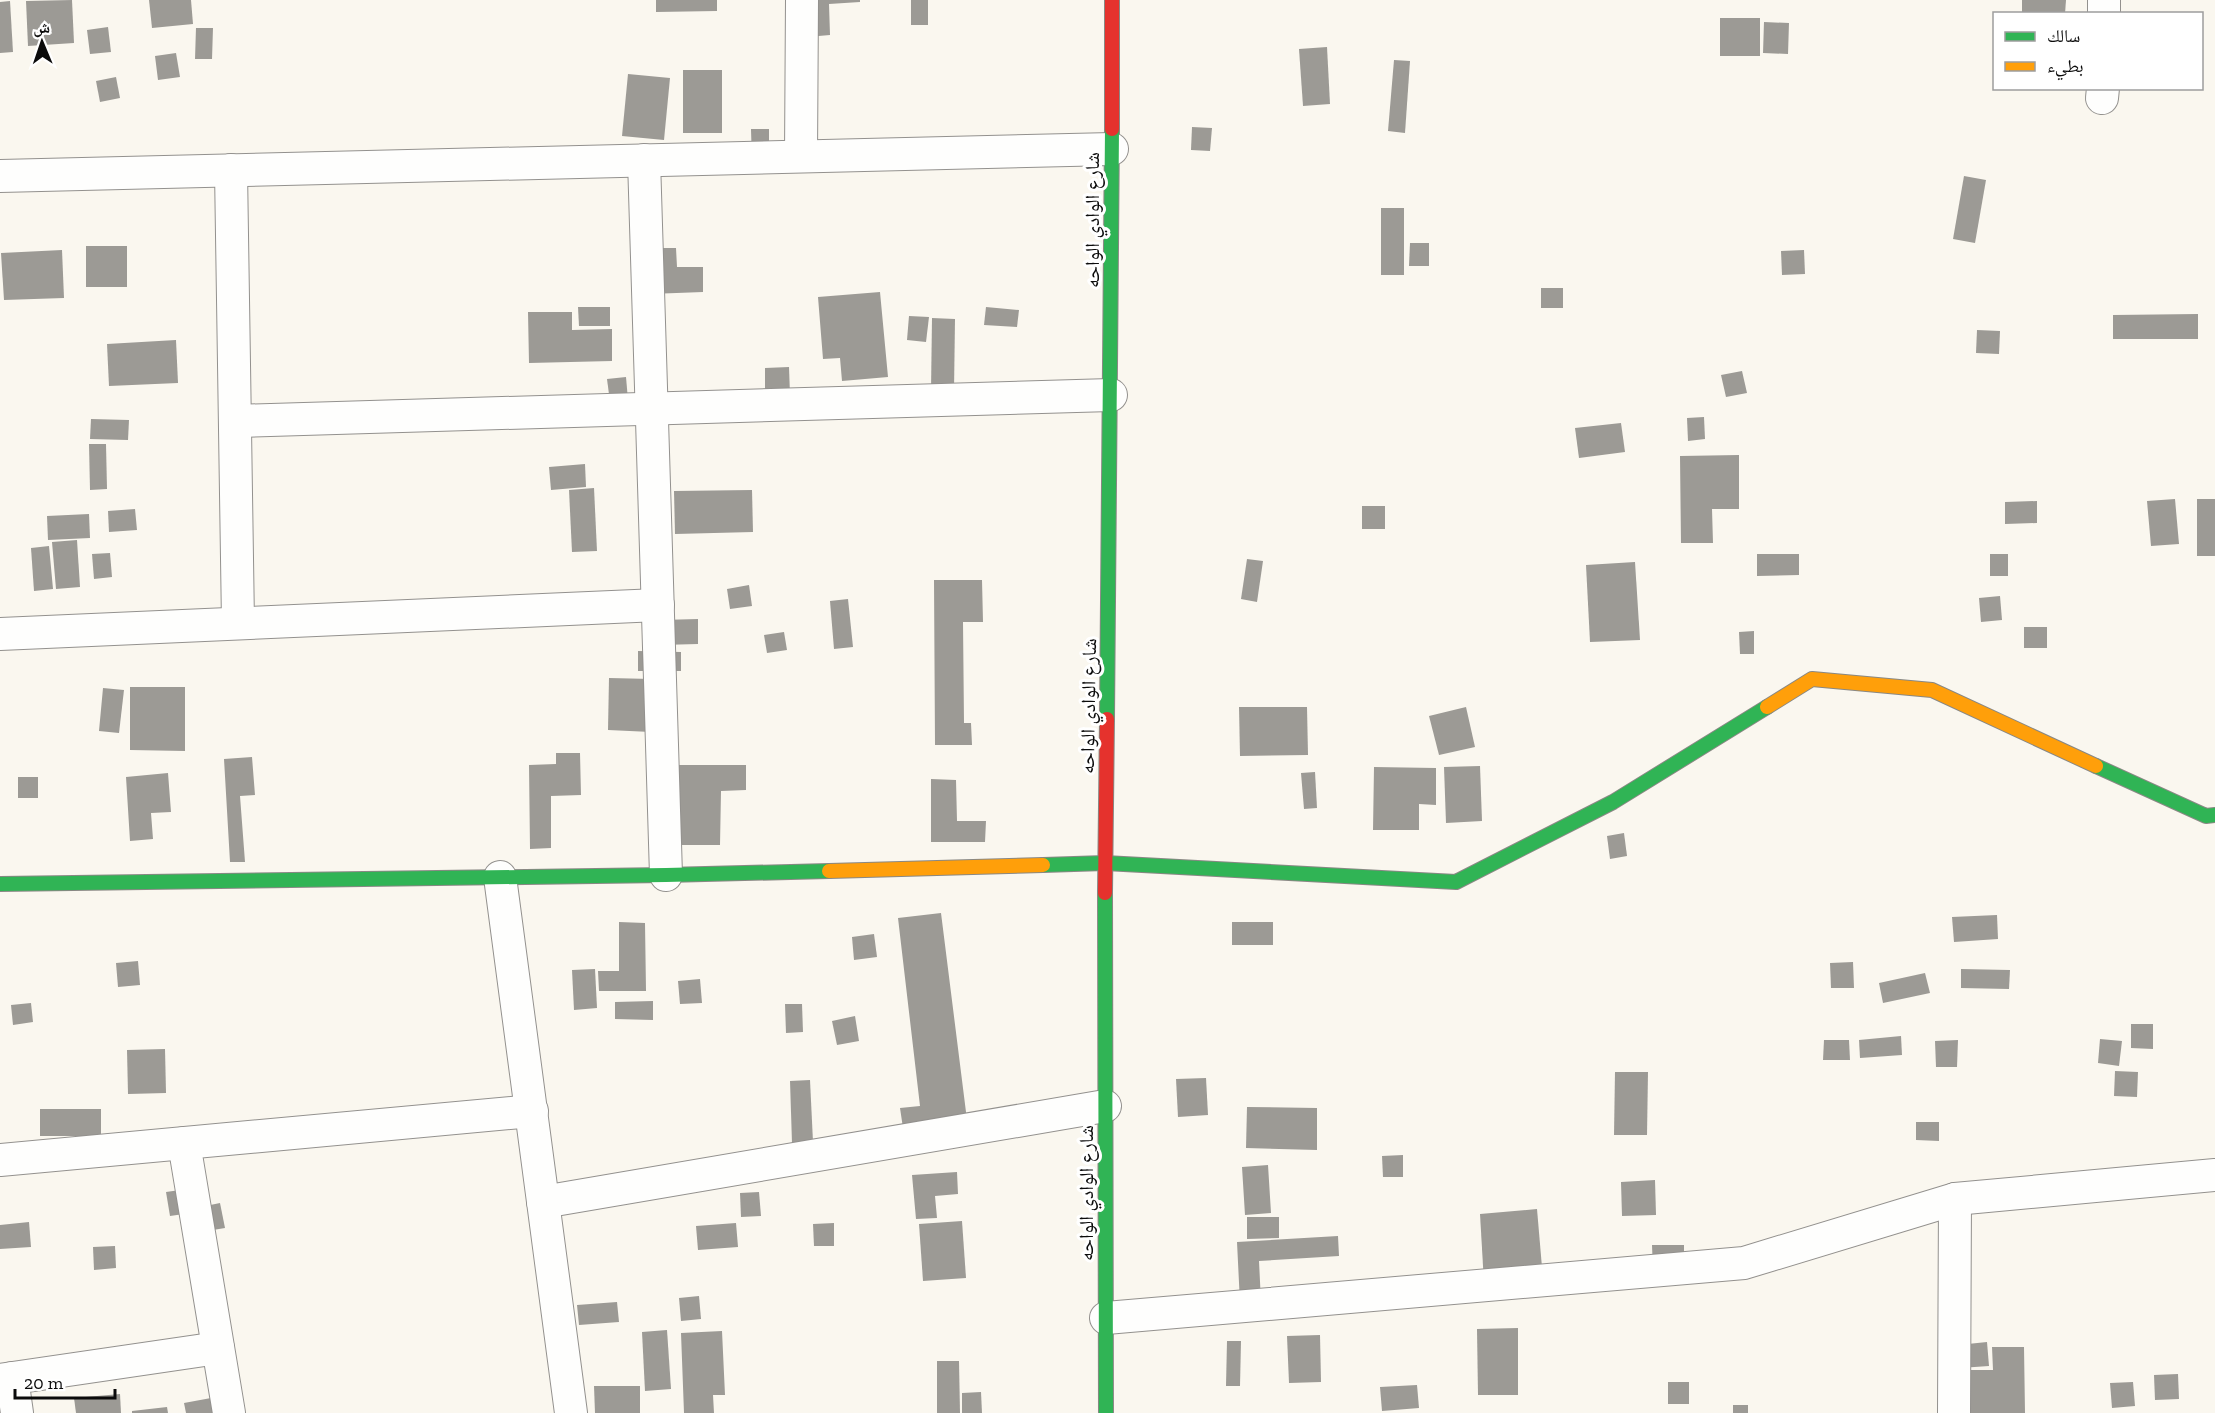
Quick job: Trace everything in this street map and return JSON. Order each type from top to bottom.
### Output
[{"type":"street","points":[[801,156],[802,0]]},
{"type":"street","name":"شارع الوادي الواحه","points":[[1106,1413],[1105,863],[1111,395],[1112,0]]},
{"type":"street","points":[[0,176],[1112,149]]},
{"type":"street","points":[[644,160],[666,875]]},
{"type":"street","points":[[231,170],[238,623]]},
{"type":"street","points":[[235,420],[1111,395]]},
{"type":"street","points":[[0,634],[658,605]]},
{"type":"street","points":[[0,884],[666,875],[1105,863],[1456,882],[1613,802],[1812,680],[1932,690],[2206,816],[2215,815]]},
{"type":"street","points":[[500,877],[571,1413]]},
{"type":"street","points":[[543,1202],[1105,1106]]},
{"type":"street","points":[[0,1160],[532,1111]]},
{"type":"street","points":[[184,1143],[229,1413]]},
{"type":"street","points":[[1106,1318],[1744,1263],[1954,1199],[2215,1174]]},
{"type":"street","points":[[1954,1199],[1954,1413]]},
{"type":"street","points":[[17,1413],[6,1379],[218,1348]]},
{"type":"building","points":[[72,0],[74,43],[28,46],[26,1]]},
{"type":"building","points":[[149,0],[191,0],[193,24],[152,28]]},
{"type":"building","points":[[656,0],[717,0],[717,11],[656,12]]},
{"type":"building","points":[[805,0],[860,0],[860,2],[829,4],[830,35],[807,37]]},
{"type":"building","points":[[911,0],[928,0],[928,25],[911,25]]},
{"type":"building","points":[[2022,0],[2066,0],[2065,12],[2022,12]]},
{"type":"building","points":[[10,1],[13,52],[0,53],[0,2]]},
{"type":"building","points":[[1720,18],[1760,18],[1760,56],[1720,56]]},
{"type":"building","points":[[1764,22],[1789,23],[1788,54],[1763,53]]},
{"type":"building","points":[[108,27],[111,52],[90,54],[87,30]]},
{"type":"building","points":[[196,28],[213,28],[212,59],[195,59]]},
{"type":"building","points":[[1327,47],[1330,104],[1303,106],[1299,49]]},
{"type":"building","points":[[176,53],[180,77],[158,80],[155,56]]},
{"type":"building","points":[[1394,60],[1410,61],[1405,133],[1388,131]]},
{"type":"building","points":[[683,70],[722,70],[722,133],[683,133]]},
{"type":"building","points":[[628,74],[670,78],[664,140],[622,136]]},
{"type":"building","points":[[116,77],[120,98],[100,102],[96,81]]},
{"type":"building","points":[[1192,127],[1212,128],[1210,151],[1191,150]]},
{"type":"building","points":[[751,129],[769,129],[769,161],[752,162]]},
{"type":"building","points":[[1964,176],[1986,180],[1975,243],[1953,239]]},
{"type":"building","points":[[1381,208],[1404,208],[1404,275],[1381,275]]},
{"type":"building","points":[[1410,243],[1429,243],[1429,266],[1409,266]]},
{"type":"building","points":[[86,246],[127,246],[127,287],[86,287]]},
{"type":"building","points":[[649,248],[676,248],[677,267],[703,267],[703,292],[650,294]]},
{"type":"building","points":[[62,250],[64,298],[4,300],[1,253]]},
{"type":"building","points":[[1804,250],[1805,274],[1782,275],[1781,251]]},
{"type":"building","points":[[1541,288],[1563,288],[1563,308],[1541,308]]},
{"type":"building","points":[[880,292],[888,377],[842,381],[840,358],[823,359],[818,297]]},
{"type":"building","points":[[578,307],[610,307],[610,326],[579,326]]},
{"type":"building","points":[[986,307],[1019,310],[1017,327],[984,325]]},
{"type":"building","points":[[528,312],[572,312],[572,330],[612,329],[612,361],[529,363]]},
{"type":"building","points":[[2198,314],[2198,339],[2113,339],[2113,315]]},
{"type":"building","points":[[909,316],[929,317],[926,342],[907,340]]},
{"type":"building","points":[[932,318],[955,319],[954,391],[931,391]]},
{"type":"building","points":[[1977,330],[2000,331],[1999,354],[1976,353]]},
{"type":"building","points":[[176,340],[178,383],[109,386],[107,344]]},
{"type":"building","points":[[789,367],[790,395],[765,395],[765,368]]},
{"type":"building","points":[[1742,371],[1747,393],[1726,397],[1721,375]]},
{"type":"building","points":[[626,377],[628,400],[610,402],[607,379]]},
{"type":"building","points":[[1704,417],[1705,439],[1688,441],[1687,418]]},
{"type":"building","points":[[91,419],[129,420],[128,440],[90,439]]},
{"type":"building","points":[[1621,423],[1625,452],[1579,458],[1575,428]]},
{"type":"building","points":[[89,444],[106,444],[107,489],[90,490]]},
{"type":"building","points":[[1739,455],[1739,509],[1712,509],[1713,543],[1681,543],[1680,456]]},
{"type":"building","points":[[585,464],[586,487],[551,490],[549,467]]},
{"type":"building","points":[[594,488],[597,551],[572,552],[569,490]]},
{"type":"building","points":[[752,490],[753,532],[675,534],[674,491]]},
{"type":"building","points":[[2175,499],[2179,544],[2151,546],[2147,501]]},
{"type":"building","points":[[2197,499],[2215,499],[2215,556],[2197,556]]},
{"type":"building","points":[[2037,501],[2037,523],[2005,524],[2005,502]]},
{"type":"building","points":[[1362,506],[1385,506],[1385,529],[1362,529]]},
{"type":"building","points":[[135,509],[137,530],[109,532],[108,511]]},
{"type":"building","points":[[89,514],[90,538],[48,540],[47,516]]},
{"type":"building","points":[[77,540],[80,587],[56,589],[52,542]]},
{"type":"building","points":[[49,546],[53,589],[34,591],[31,548]]},
{"type":"building","points":[[110,553],[112,577],[94,579],[92,554]]},
{"type":"building","points":[[1757,554],[1799,554],[1799,575],[1757,576]]},
{"type":"building","points":[[1990,554],[2008,554],[2008,576],[1990,576]]},
{"type":"building","points":[[1247,559],[1263,561],[1257,602],[1241,599]]},
{"type":"building","points":[[1635,562],[1640,640],[1590,642],[1586,565]]},
{"type":"building","points":[[934,580],[982,580],[983,622],[963,622],[964,723],[971,723],[972,745],[935,745]]},
{"type":"building","points":[[749,585],[752,606],[730,609],[727,589]]},
{"type":"building","points":[[2000,596],[2002,620],[1981,622],[1979,598]]},
{"type":"building","points":[[848,599],[853,647],[834,649],[830,601]]},
{"type":"building","points":[[698,619],[698,644],[661,645],[661,620]]},
{"type":"building","points":[[2024,627],[2047,627],[2047,648],[2024,648]]},
{"type":"building","points":[[1754,631],[1754,654],[1740,654],[1739,632]]},
{"type":"building","points":[[784,632],[787,650],[767,653],[764,635]]},
{"type":"building","points":[[638,651],[681,652],[681,671],[638,671]]},
{"type":"building","points":[[609,678],[652,679],[651,732],[608,730]]},
{"type":"building","points":[[130,687],[185,687],[185,751],[130,750]]},
{"type":"building","points":[[103,688],[124,690],[119,733],[99,731]]},
{"type":"building","points":[[1239,707],[1307,707],[1308,755],[1240,756]]},
{"type":"building","points":[[1466,707],[1475,747],[1439,755],[1429,716]]},
{"type":"building","points":[[556,753],[580,753],[581,795],[551,796],[551,848],[530,849],[529,765],[556,764]]},
{"type":"building","points":[[252,757],[255,795],[240,796],[245,862],[230,862],[224,759]]},
{"type":"building","points":[[667,765],[746,765],[746,790],[721,791],[720,845],[667,845]]},
{"type":"building","points":[[1480,766],[1482,821],[1446,823],[1444,767]]},
{"type":"building","points":[[1374,767],[1436,768],[1436,805],[1419,804],[1419,830],[1373,830]]},
{"type":"building","points":[[1315,772],[1317,808],[1304,809],[1301,773]]},
{"type":"building","points":[[168,773],[171,812],[151,813],[153,839],[130,841],[126,777]]},
{"type":"building","points":[[18,777],[38,777],[38,798],[18,798]]},
{"type":"building","points":[[931,779],[956,780],[957,821],[986,821],[985,842],[931,842]]},
{"type":"building","points":[[1624,833],[1627,856],[1610,859],[1607,836]]},
{"type":"building","points":[[941,913],[967,1120],[903,1128],[900,1108],[920,1106],[898,918]]},
{"type":"building","points":[[1997,915],[1998,939],[1954,942],[1952,917]]},
{"type":"building","points":[[619,922],[645,923],[646,991],[599,991],[598,971],[619,971]]},
{"type":"building","points":[[1232,922],[1273,922],[1273,945],[1232,945]]},
{"type":"building","points":[[874,934],[877,957],[854,960],[852,937]]},
{"type":"building","points":[[138,961],[140,985],[118,987],[116,963]]},
{"type":"building","points":[[1853,962],[1854,988],[1831,988],[1830,963]]},
{"type":"building","points":[[595,969],[597,1008],[574,1010],[572,970]]},
{"type":"building","points":[[1961,969],[2010,970],[2009,989],[1961,988]]},
{"type":"building","points":[[1925,973],[1930,993],[1883,1003],[1879,983]]},
{"type":"building","points":[[700,979],[702,1003],[680,1004],[678,981]]},
{"type":"building","points":[[653,1001],[653,1020],[615,1019],[615,1002]]},
{"type":"building","points":[[31,1003],[33,1022],[13,1025],[11,1005]]},
{"type":"building","points":[[785,1004],[802,1004],[803,1032],[786,1033]]},
{"type":"building","points":[[855,1016],[859,1041],[837,1045],[832,1021]]},
{"type":"building","points":[[2131,1024],[2153,1024],[2153,1049],[2131,1048]]},
{"type":"building","points":[[1901,1036],[1902,1055],[1860,1058],[1859,1040]]},
{"type":"building","points":[[2100,1039],[2122,1041],[2119,1066],[2098,1063]]},
{"type":"building","points":[[1824,1040],[1849,1040],[1850,1060],[1823,1060]]},
{"type":"building","points":[[1958,1040],[1957,1067],[1936,1067],[1935,1041]]},
{"type":"building","points":[[165,1049],[166,1093],[128,1094],[127,1050]]},
{"type":"building","points":[[2115,1071],[2138,1072],[2137,1097],[2114,1096]]},
{"type":"building","points":[[1615,1072],[1648,1072],[1647,1135],[1614,1135]]},
{"type":"building","points":[[1206,1078],[1208,1115],[1178,1117],[1176,1079]]},
{"type":"building","points":[[810,1080],[813,1142],[792,1143],[790,1081]]},
{"type":"building","points":[[1247,1107],[1317,1108],[1317,1150],[1246,1148]]},
{"type":"building","points":[[40,1109],[101,1109],[101,1136],[40,1136]]},
{"type":"building","points":[[1916,1122],[1939,1122],[1939,1141],[1916,1140]]},
{"type":"building","points":[[1403,1155],[1403,1177],[1383,1177],[1382,1156]]},
{"type":"building","points":[[1268,1165],[1271,1213],[1245,1215],[1242,1167]]},
{"type":"building","points":[[957,1172],[958,1194],[935,1196],[937,1218],[916,1219],[912,1175]]},
{"type":"building","points":[[1655,1180],[1656,1215],[1622,1216],[1621,1182]]},
{"type":"building","points":[[187,1189],[191,1213],[170,1216],[166,1192]]},
{"type":"building","points":[[759,1192],[761,1216],[741,1217],[740,1193]]},
{"type":"building","points":[[220,1203],[225,1228],[201,1232],[196,1208]]},
{"type":"building","points":[[1537,1209],[1543,1279],[1484,1283],[1480,1214]]},
{"type":"building","points":[[1247,1217],[1279,1217],[1279,1238],[1247,1239]]},
{"type":"building","points":[[962,1221],[966,1278],[923,1281],[919,1224]]},
{"type":"building","points":[[29,1222],[31,1247],[0,1249],[0,1225]]},
{"type":"building","points":[[736,1223],[738,1247],[698,1250],[696,1226]]},
{"type":"building","points":[[834,1223],[834,1246],[814,1246],[813,1224]]},
{"type":"building","points":[[1338,1236],[1339,1256],[1259,1261],[1261,1302],[1240,1303],[1237,1242]]},
{"type":"building","points":[[1652,1245],[1684,1245],[1684,1271],[1653,1271]]},
{"type":"building","points":[[115,1246],[116,1268],[94,1270],[93,1247]]},
{"type":"building","points":[[699,1296],[701,1319],[681,1321],[679,1298]]},
{"type":"building","points":[[617,1302],[619,1322],[579,1325],[577,1305]]},
{"type":"building","points":[[1518,1328],[1518,1395],[1478,1395],[1477,1329]]},
{"type":"building","points":[[667,1330],[671,1389],[645,1391],[642,1332]]},
{"type":"building","points":[[722,1331],[725,1395],[713,1395],[714,1413],[684,1413],[681,1333]]},
{"type":"building","points":[[1320,1335],[1321,1382],[1289,1383],[1287,1336]]},
{"type":"building","points":[[1227,1341],[1241,1341],[1240,1386],[1226,1386]]},
{"type":"building","points":[[1987,1342],[1989,1366],[1960,1368],[1958,1345]]},
{"type":"building","points":[[1992,1347],[2024,1347],[2025,1413],[1964,1413],[1964,1370],[1993,1370]]},
{"type":"building","points":[[937,1361],[959,1361],[960,1413],[937,1413]]},
{"type":"building","points":[[2178,1374],[2179,1399],[2155,1400],[2154,1375]]},
{"type":"building","points":[[1668,1382],[1689,1382],[1689,1404],[1668,1404]]},
{"type":"building","points":[[2133,1382],[2135,1406],[2112,1408],[2110,1383]]},
{"type":"building","points":[[1417,1385],[1419,1408],[1382,1411],[1380,1387]]},
{"type":"building","points":[[594,1386],[640,1386],[640,1413],[595,1413]]},
{"type":"building","points":[[981,1392],[982,1413],[962,1413],[962,1393]]},
{"type":"building","points":[[120,1394],[121,1413],[76,1413],[74,1398]]},
{"type":"building","points":[[211,1398],[213,1413],[186,1413],[184,1403]]},
{"type":"building","points":[[1733,1405],[1748,1405],[1748,1413],[1733,1413]]},
{"type":"building","points":[[167,1407],[168,1413],[132,1413],[132,1411]]},
{"type":"traffic: fast","points":[[1107,719],[1112,129]]},
{"type":"traffic: fast","points":[[1043,865],[1105,863],[1456,882],[1613,802],[1767,707]]},
{"type":"traffic: fast","points":[[2096,766],[2206,816],[2215,815]]},
{"type":"traffic: fast","points":[[0,884],[829,871]]},
{"type":"traffic: fast","points":[[1105,893],[1106,1413]]},
{"type":"traffic: slow","points":[[1767,707],[1812,679],[1932,690],[2096,766]]},
{"type":"traffic: slow","points":[[829,871],[1043,865]]},
{"type":"traffic: jam","points":[[1112,0],[1112,129]]},
{"type":"traffic: jam","points":[[1105,893],[1107,719]]}]
